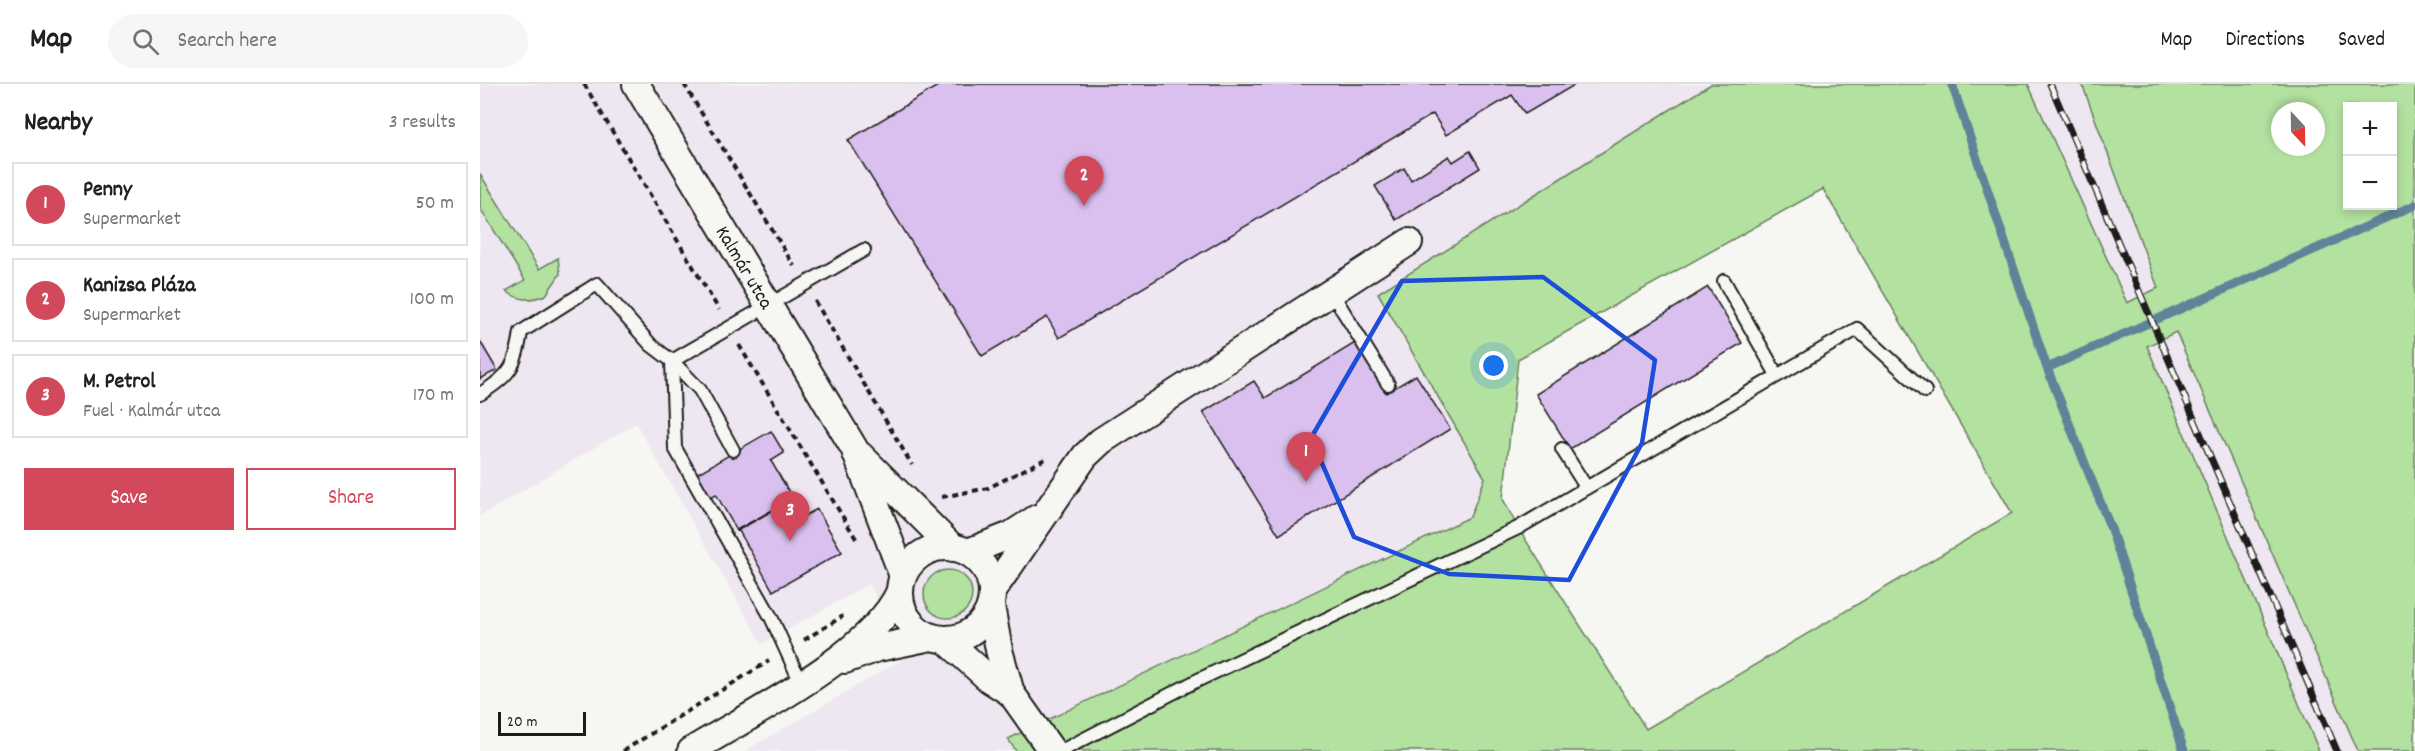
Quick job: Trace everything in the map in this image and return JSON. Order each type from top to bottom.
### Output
[{"type":"street","name":"Kalmár utca","points":[[636,84],[854,448],[902,583]]},
{"type":"street","points":[[833,664],[878,648],[938,638],[960,638],[974,631],[984,620],[992,598],[1047,511],[1085,456],[1101,441],[1408,242]]},
{"type":"street","name":"Kalmár utca","points":[[854,448],[960,550]]},
{"type":"street","points":[[691,751],[833,664],[880,622],[893,607],[911,563],[923,553],[938,548],[960,550],[1011,536],[1047,511]]},
{"type":"street","points":[[960,550],[980,562],[989,575],[999,650],[1011,693],[1052,751]]},
{"type":"street","points":[[902,583],[902,606],[908,619],[918,630],[938,638],[989,679],[1011,693]]},
{"type":"lane","points":[[672,361],[769,308],[864,250]]},
{"type":"lane","points":[[1724,281],[1777,375]]},
{"type":"lane","points":[[480,394],[511,371],[517,356],[521,332],[597,284],[651,345],[672,361],[700,390],[734,450]]},
{"type":"lane","points":[[1332,293],[1388,384]]},
{"type":"lane","points":[[1061,751],[1194,682],[1518,528],[1857,329],[1924,391]]},
{"type":"lane","points":[[672,361],[675,448],[724,523],[801,683]]},
{"type":"lane","points":[[1562,449],[1586,487]]},
{"type":"path","points":[[684,84],[913,467]]},
{"type":"path","points":[[932,496],[942,497],[988,488],[1051,456],[1085,456]]},
{"type":"highlighted area","points":[[1543,277],[1655,360],[1642,443],[1569,580],[1449,574],[1354,537],[1311,438],[1402,281]]},
{"type":"shaded area","points":[[480,84],[1711,84],[1379,293],[1485,478],[1470,516],[1008,739],[1016,751],[745,751],[908,656],[869,584],[762,644],[636,423],[480,516]]},
{"type":"shaded area","points":[[2028,84],[2082,84],[2159,289],[2126,303]]},
{"type":"shaded area","points":[[2177,332],[2358,751],[2319,751],[2147,346]]},
{"type":"green space","points":[[1711,84],[2028,84],[2127,303],[2158,288],[2082,84],[2415,84],[2415,751],[2358,751],[2176,332],[2147,346],[2319,751],[1016,751],[1008,739],[1470,517],[1485,478],[1378,293]],"holes":[[[1823,189],[2012,513],[1646,729],[1518,528],[1503,499],[1518,359]]]},
{"type":"green space","points":[[480,174],[539,269],[558,258],[560,274],[546,295],[525,299],[506,291],[525,280],[480,208]]},
{"type":"green space","points":[[948,570],[965,577],[972,594],[965,611],[948,618],[931,611],[924,594],[931,577]]},
{"type":"building","points":[[941,84],[1576,84],[1525,114],[1512,95],[1446,135],[1433,114],[1059,338],[1047,317],[982,356],[848,140]]},
{"type":"building","points":[[1470,151],[1480,168],[1396,220],[1375,186],[1404,168],[1411,180],[1449,156],[1453,162]]},
{"type":"building","points":[[1708,287],[1742,343],[1570,449],[1536,394]]},
{"type":"building","points":[[480,341],[497,370],[480,379]]},
{"type":"building","points":[[1355,343],[1386,393],[1416,375],[1450,429],[1279,535],[1203,412],[1254,381],[1265,398]]},
{"type":"building","points":[[771,431],[784,453],[771,461],[793,499],[737,531],[716,494],[704,501],[691,477]]},
{"type":"building","points":[[785,503],[795,521],[817,509],[842,552],[773,591],[738,529]]},
{"type":"waterway","points":[[1952,84],[2047,368],[2111,529],[2184,751]]},
{"type":"waterway","points":[[2047,368],[2415,205]]},
{"type":"railway","points":[[2050,84],[2337,751]]},
{"type":"place","name":"Kanizsa Pláza","points":[[1084,206]]},
{"type":"place","name":"Penny","points":[[1306,482]]},
{"type":"place","name":"M. Petrol","points":[[790,541]]}]
